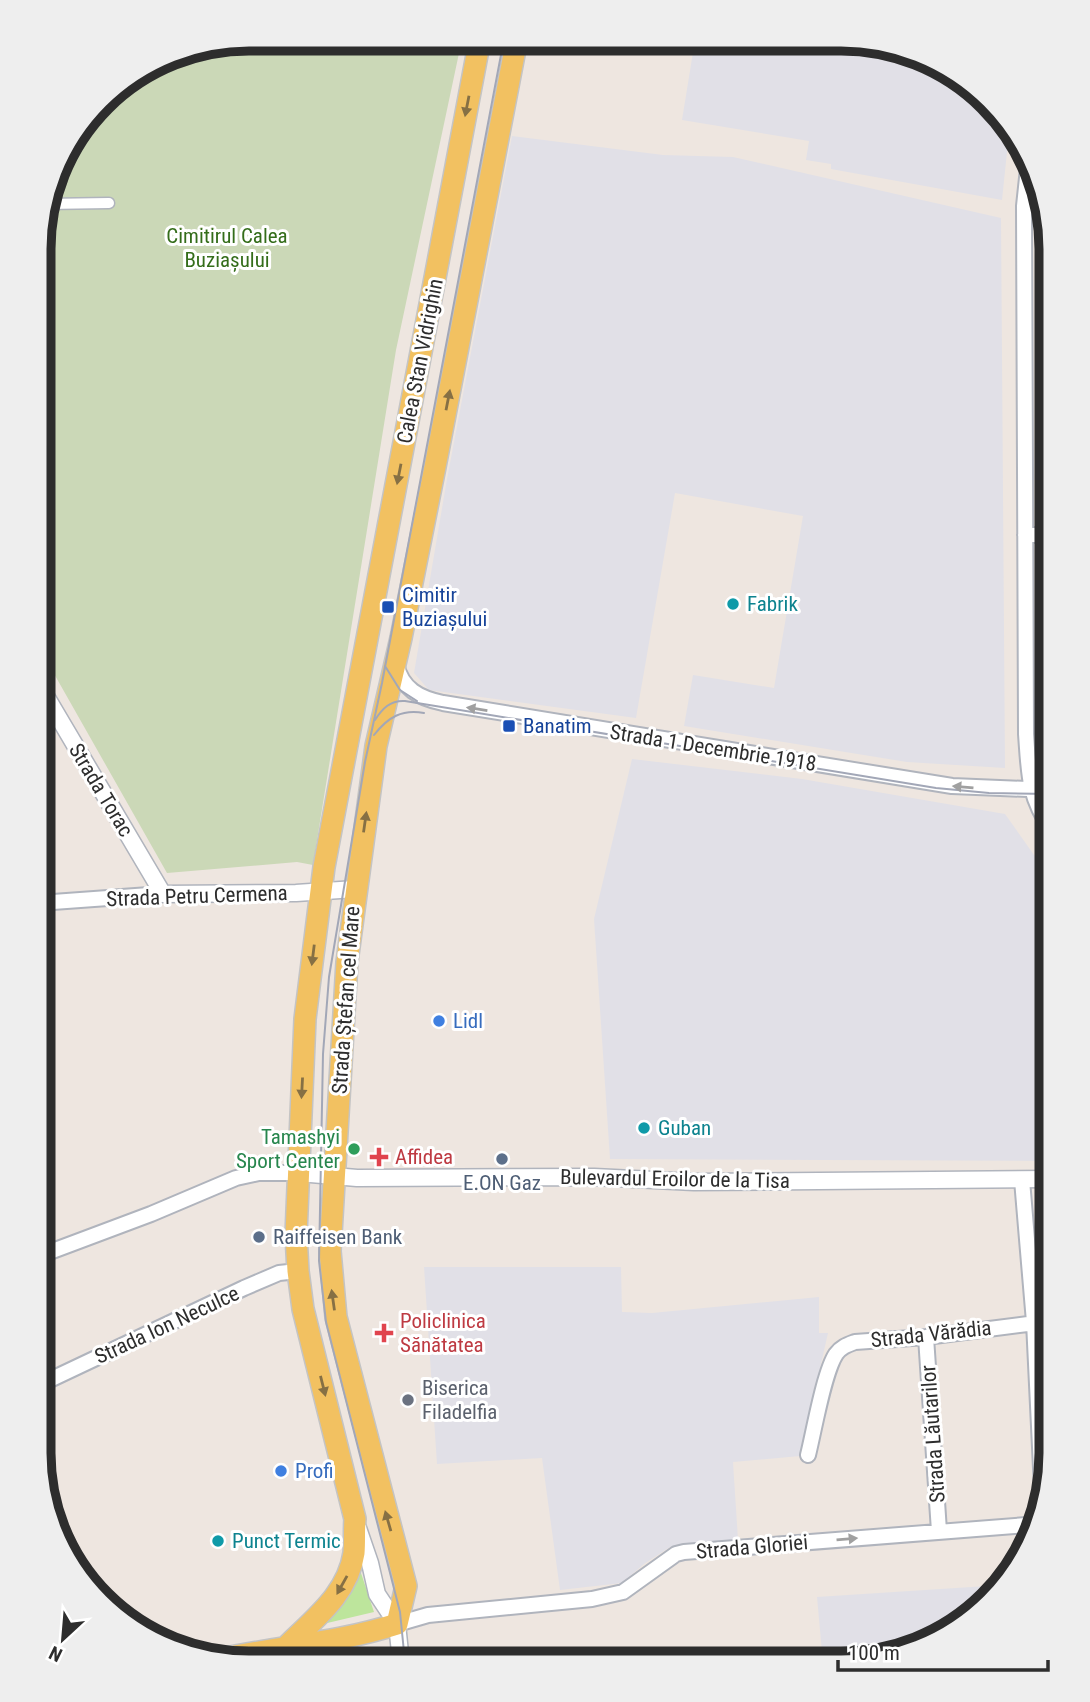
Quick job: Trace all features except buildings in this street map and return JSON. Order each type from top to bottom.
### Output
[{"type":"main road","name":"Calea Stan Vidrighin","points":[[360,683],[478,51]]},
{"type":"main road","name":"Calea Stan Vidrighin","points":[[396,663],[515,51]]},
{"type":"main road","name":"Strada Ștefan cel Mare","points":[[396,663],[376,746],[355,889],[347,962],[330,1251],[336,1317],[406,1586],[397,1624]]},
{"type":"main road","name":"Strada Ștefan cel Mare","points":[[355,1519],[303,1309],[296,1235],[305,1020],[321,892],[360,683]]},
{"type":"main road","points":[[287,1646],[326,1609],[347,1576],[354,1554],[355,1519]]},
{"type":"main road","points":[[262,1651],[332,1640],[397,1624]]},
{"type":"street","points":[[1032,197],[1025,535],[1026,734],[1031,790],[1039,809]]},
{"type":"street","points":[[56,204],[109,203]]},
{"type":"street","points":[[1025,535],[1039,535]]},
{"type":"street","name":"Strada 1 Decembrie 1918","points":[[396,663],[398,674],[409,689],[425,699],[443,703],[927,783],[972,788],[1039,790]]},
{"type":"street","name":"Strada Torac","points":[[51,706],[163,894]]},
{"type":"street","name":"Strada Petru Cermena","points":[[51,902],[163,894],[321,892],[355,889]]},
{"type":"street","points":[[51,1252],[236,1178],[259,1174],[299,1173]]},
{"type":"street","name":"Bulevardul Eroilor de la Tisa","points":[[299,1173],[334,1176],[594,1177],[694,1182],[1039,1179]]},
{"type":"street","points":[[1022,1180],[1034,1322],[1039,1440]]},
{"type":"street","name":"Strada Ion Neculce","points":[[51,1379],[244,1288],[279,1273],[298,1272]]},
{"type":"street","name":"Strada Vărădia","points":[[808,1455],[829,1370],[838,1351],[855,1342],[926,1337],[1039,1322]]},
{"type":"street","name":"Strada Lăutarilor","points":[[926,1337],[939,1531]]},
{"type":"street","name":"Strada Ștefan cel Mare","points":[[355,1519],[377,1594],[397,1624],[400,1651]]},
{"type":"street","name":"Strada Gloriei","points":[[397,1624],[428,1615],[592,1599],[620,1592],[633,1587],[676,1554],[684,1552],[1026,1525]]},
{"type":"shaded area","points":[[693,51],[842,51],[893,57],[940,77],[962,92],[998,128],[1008,143],[1002,200],[831,169],[831,164],[806,160],[809,141],[682,120]]},
{"type":"shaded area","points":[[512,136],[663,155],[733,157],[1001,218],[1005,768],[907,762],[684,726],[693,675],[774,688],[803,516],[675,493],[636,718],[429,690],[414,673],[447,479]]},
{"type":"shaded area","points":[[632,759],[802,779],[1005,814],[1039,862],[1039,1161],[610,1159],[594,919]]},
{"type":"shaded area","points":[[424,1267],[621,1267],[622,1312],[652,1313],[819,1297],[819,1333],[828,1333],[800,1456],[733,1462],[738,1540],[670,1547],[622,1583],[560,1590],[542,1458],[437,1464]]},
{"type":"shaded area","points":[[987,1586],[962,1610],[940,1625],[893,1645],[854,1651],[822,1651],[817,1597]]},
{"type":"green space","name":"Cimitirul Calea Buziașului","points":[[248,51],[459,51],[396,350],[313,865],[297,862],[167,873],[51,668],[51,248],[57,197],[77,150],[109,109],[150,77],[185,61],[223,52]]},
{"type":"green space","points":[[359,1567],[374,1612],[323,1624]]},
{"type":"tram line","points":[[404,1651],[400,1612],[326,1322],[319,1261],[323,1054],[329,977],[365,762],[502,51]]},
{"type":"tram line","points":[[385,666],[400,690],[417,701]]},
{"type":"tram line","points":[[375,720],[387,706],[405,701],[936,788],[1039,794]]},
{"type":"tram line","points":[[374,735],[385,723],[402,713],[424,713]]},
{"type":"place","name":"Fabrik","points":[[733,604]]},
{"type":"place","name":"Cimitir Buziașului","points":[[388,607]]},
{"type":"place","name":"Banatim","points":[[509,726]]},
{"type":"place","name":"Lidl","points":[[439,1021]]},
{"type":"place","name":"Guban","points":[[644,1128]]},
{"type":"place","name":"Tamashyi Sport Center","points":[[354,1149]]},
{"type":"place","name":"Affidea","points":[[379,1157]]},
{"type":"place","name":"E.ON Gaz","points":[[502,1159]]},
{"type":"place","name":"Raiffeisen Bank","points":[[259,1237]]},
{"type":"place","name":"Policlinica Sănătatea","points":[[384,1333]]},
{"type":"place","name":"Biserica Filadelfia","points":[[408,1400]]},
{"type":"place","name":"Profi","points":[[281,1471]]},
{"type":"place","name":"Punct Termic","points":[[218,1541]]}]
